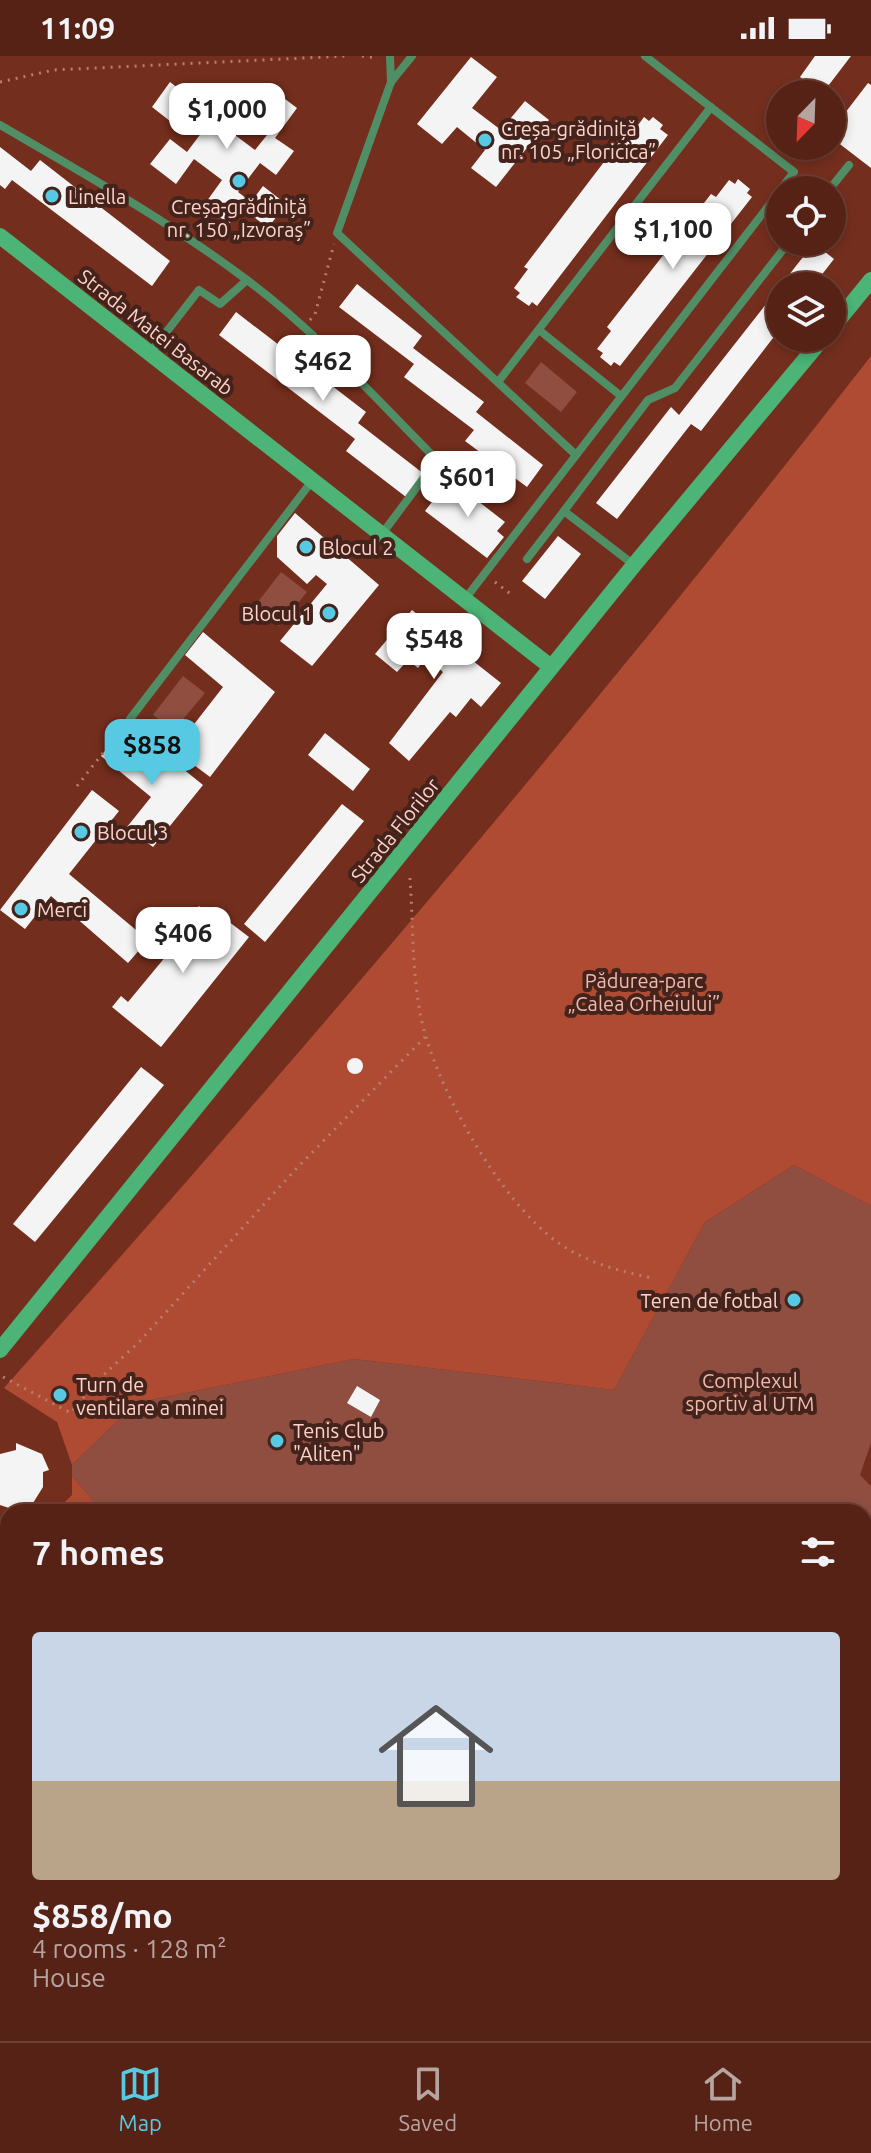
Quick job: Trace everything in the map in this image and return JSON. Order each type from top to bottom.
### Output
[{"type":"main road","name":"Strada Matei Basarab","points":[[0,236],[551,667]]},
{"type":"main road","points":[[846,311],[871,280]]},
{"type":"main road","name":"Strada Florilor","points":[[0,1350],[551,667],[811,352]]},
{"type":"lane","points":[[412,56],[391,82],[337,233],[576,455]]},
{"type":"lane","points":[[645,56],[794,172],[791,176]]},
{"type":"lane","points":[[390,58],[391,82]]},
{"type":"lane","points":[[498,382],[711,107]]},
{"type":"lane","points":[[0,125],[89,177],[247,280],[303,327],[437,460],[382,534]]},
{"type":"lane","points":[[840,176],[849,165]]},
{"type":"lane","points":[[465,599],[766,208]]},
{"type":"lane","points":[[527,559],[648,400],[675,388],[778,256]]},
{"type":"lane","points":[[150,353],[199,290],[220,304],[247,280]]},
{"type":"lane","points":[[539,330],[621,396]]},
{"type":"lane","points":[[130,719],[313,480]]},
{"type":"lane","points":[[564,511],[634,565]]},
{"type":"path","points":[[0,82],[54,70],[346,56]]},
{"type":"path","points":[[362,56],[390,58]]},
{"type":"path","points":[[303,327],[315,314],[337,233]]},
{"type":"path","points":[[495,582],[512,595]]},
{"type":"path","points":[[77,786],[130,719]]},
{"type":"path","points":[[410,878],[419,1010],[425,1037],[479,1150],[531,1216],[572,1251],[605,1267],[652,1278]]},
{"type":"path","points":[[3,1377],[71,1413],[96,1382],[139,1342],[296,1169],[425,1037]]},
{"type":"green space","name":"Pădurea-parc „Calea Orheiului”","points":[[871,356],[871,1206],[794,1165],[705,1222],[614,1390],[354,1359],[136,1403],[72,1465],[57,1422],[4,1388],[227,1135],[446,879],[661,619]]},
{"type":"green space","points":[[541,362],[577,392],[561,412],[525,383]]},
{"type":"green space","points":[[281,572],[307,592],[279,626],[254,607]]},
{"type":"green space","points":[[183,676],[205,693],[174,730],[153,715]]},
{"type":"green space","name":"Complexul sportiv al UTM","points":[[794,1165],[871,1206],[871,1443],[860,1475],[871,1486],[871,1504],[96,1504],[72,1476],[72,1465],[136,1403],[354,1359],[614,1390],[705,1222]]},
{"type":"green space","points":[[72,1476],[96,1504],[62,1504],[72,1495]]},
{"type":"building","points":[[815,56],[851,56],[833,80],[804,80],[800,77]]},
{"type":"building","points":[[471,57],[497,77],[472,108],[501,130],[525,101],[549,120],[496,187],[471,168],[485,150],[457,127],[442,144],[417,124]]},
{"type":"building","points":[[170,82],[200,105],[213,88],[237,106],[223,126],[255,150],[267,135],[256,127],[263,118],[255,113],[273,90],[297,108],[275,138],[294,151],[276,175],[260,163],[238,192],[251,202],[263,186],[286,204],[268,228],[241,207],[229,224],[204,205],[222,180],[194,159],[176,184],[150,164],[170,139],[187,152],[208,124],[196,114],[190,122],[182,116],[175,125],[152,107]]},
{"type":"building","points":[[868,83],[871,85],[871,168],[846,149],[846,112]]},
{"type":"building","points":[[644,117],[649,121],[653,117],[663,125],[660,129],[668,135],[537,306],[532,302],[529,306],[516,297],[520,293],[514,288],[528,269],[524,267],[626,133],[630,136]]},
{"type":"building","points":[[0,147],[31,171],[40,160],[170,261],[152,286],[12,180],[5,189],[0,185]]},
{"type":"building","points":[[738,179],[750,189],[747,193],[752,197],[620,366],[614,362],[611,366],[600,357],[603,353],[597,349],[611,331],[607,327],[711,194],[716,197],[729,180],[735,184]]},
{"type":"building","points":[[804,256],[830,256],[834,259],[824,272],[791,272]]},
{"type":"building","points":[[357,284],[422,336],[413,348],[484,402],[476,412],[543,465],[527,487],[465,441],[474,430],[404,377],[414,364],[339,307]]},
{"type":"building","points":[[766,304],[766,347],[701,431],[691,424],[617,519],[596,503],[671,407],[679,415]]},
{"type":"building","points":[[236,312],[366,412],[358,423],[424,474],[406,497],[346,451],[355,439],[219,335]]},
{"type":"building","points":[[456,484],[505,522],[497,531],[504,537],[487,558],[425,511],[442,489],[449,494]]},
{"type":"building","points":[[295,513],[379,585],[312,666],[280,641],[327,584],[316,575],[307,584],[277,557],[277,536]]},
{"type":"building","points":[[558,536],[581,554],[545,599],[522,581]]},
{"type":"building","points":[[412,610],[434,628],[429,633],[441,642],[444,638],[501,683],[481,707],[471,698],[456,717],[450,712],[409,761],[389,743],[443,672],[426,657],[418,668],[408,660],[397,672],[375,654]]},
{"type":"building","points":[[203,632],[275,692],[210,777],[174,750],[223,687],[185,655]]},
{"type":"building","points":[[120,731],[171,771],[177,764],[203,785],[153,847],[127,827],[151,797],[101,756]]},
{"type":"building","points":[[325,733],[370,769],[353,791],[308,755]]},
{"type":"building","points":[[92,790],[119,811],[69,874],[148,940],[128,963],[51,896],[25,929],[0,910]]},
{"type":"building","points":[[342,804],[364,821],[265,942],[244,924]]},
{"type":"building","points":[[199,906],[216,920],[220,915],[249,937],[161,1047],[112,1007],[121,996],[128,1002],[176,944],[171,940]]},
{"type":"building","points":[[355,1058],[361,1060],[361,1072],[355,1074],[349,1072],[347,1066],[349,1060]]},
{"type":"building","points":[[141,1067],[164,1085],[35,1242],[13,1224]]},
{"type":"building","name":"Turn de ventilare a minei","points":[[60,1386],[66,1388],[66,1400],[60,1402],[54,1400],[52,1394],[54,1388]]},
{"type":"building","points":[[357,1386],[380,1400],[371,1417],[347,1403]]},
{"type":"building","points":[[16,1443],[42,1454],[49,1470],[43,1472],[43,1487],[33,1503],[0,1504],[0,1454],[16,1450]]},
{"type":"place","name":"Creșa-grădiniță nr. 105 „Floricica”","points":[[485,140]]},
{"type":"place","name":"Creșa-grădiniță nr. 150 „Izvoraș”","points":[[239,181]]},
{"type":"place","name":"Linella","points":[[52,196]]},
{"type":"place","name":"Blocul 2","points":[[306,547]]},
{"type":"place","name":"Blocul 1","points":[[329,613]]},
{"type":"place","name":"Blocul 3","points":[[81,832]]},
{"type":"place","name":"Merci","points":[[21,909]]},
{"type":"place","name":"Teren de fotbal","points":[[794,1300]]},
{"type":"place","name":"Turn de ventilare a minei","points":[[60,1395]]},
{"type":"place","name":"Tenis Club \"Aliten\"","points":[[277,1441]]}]
